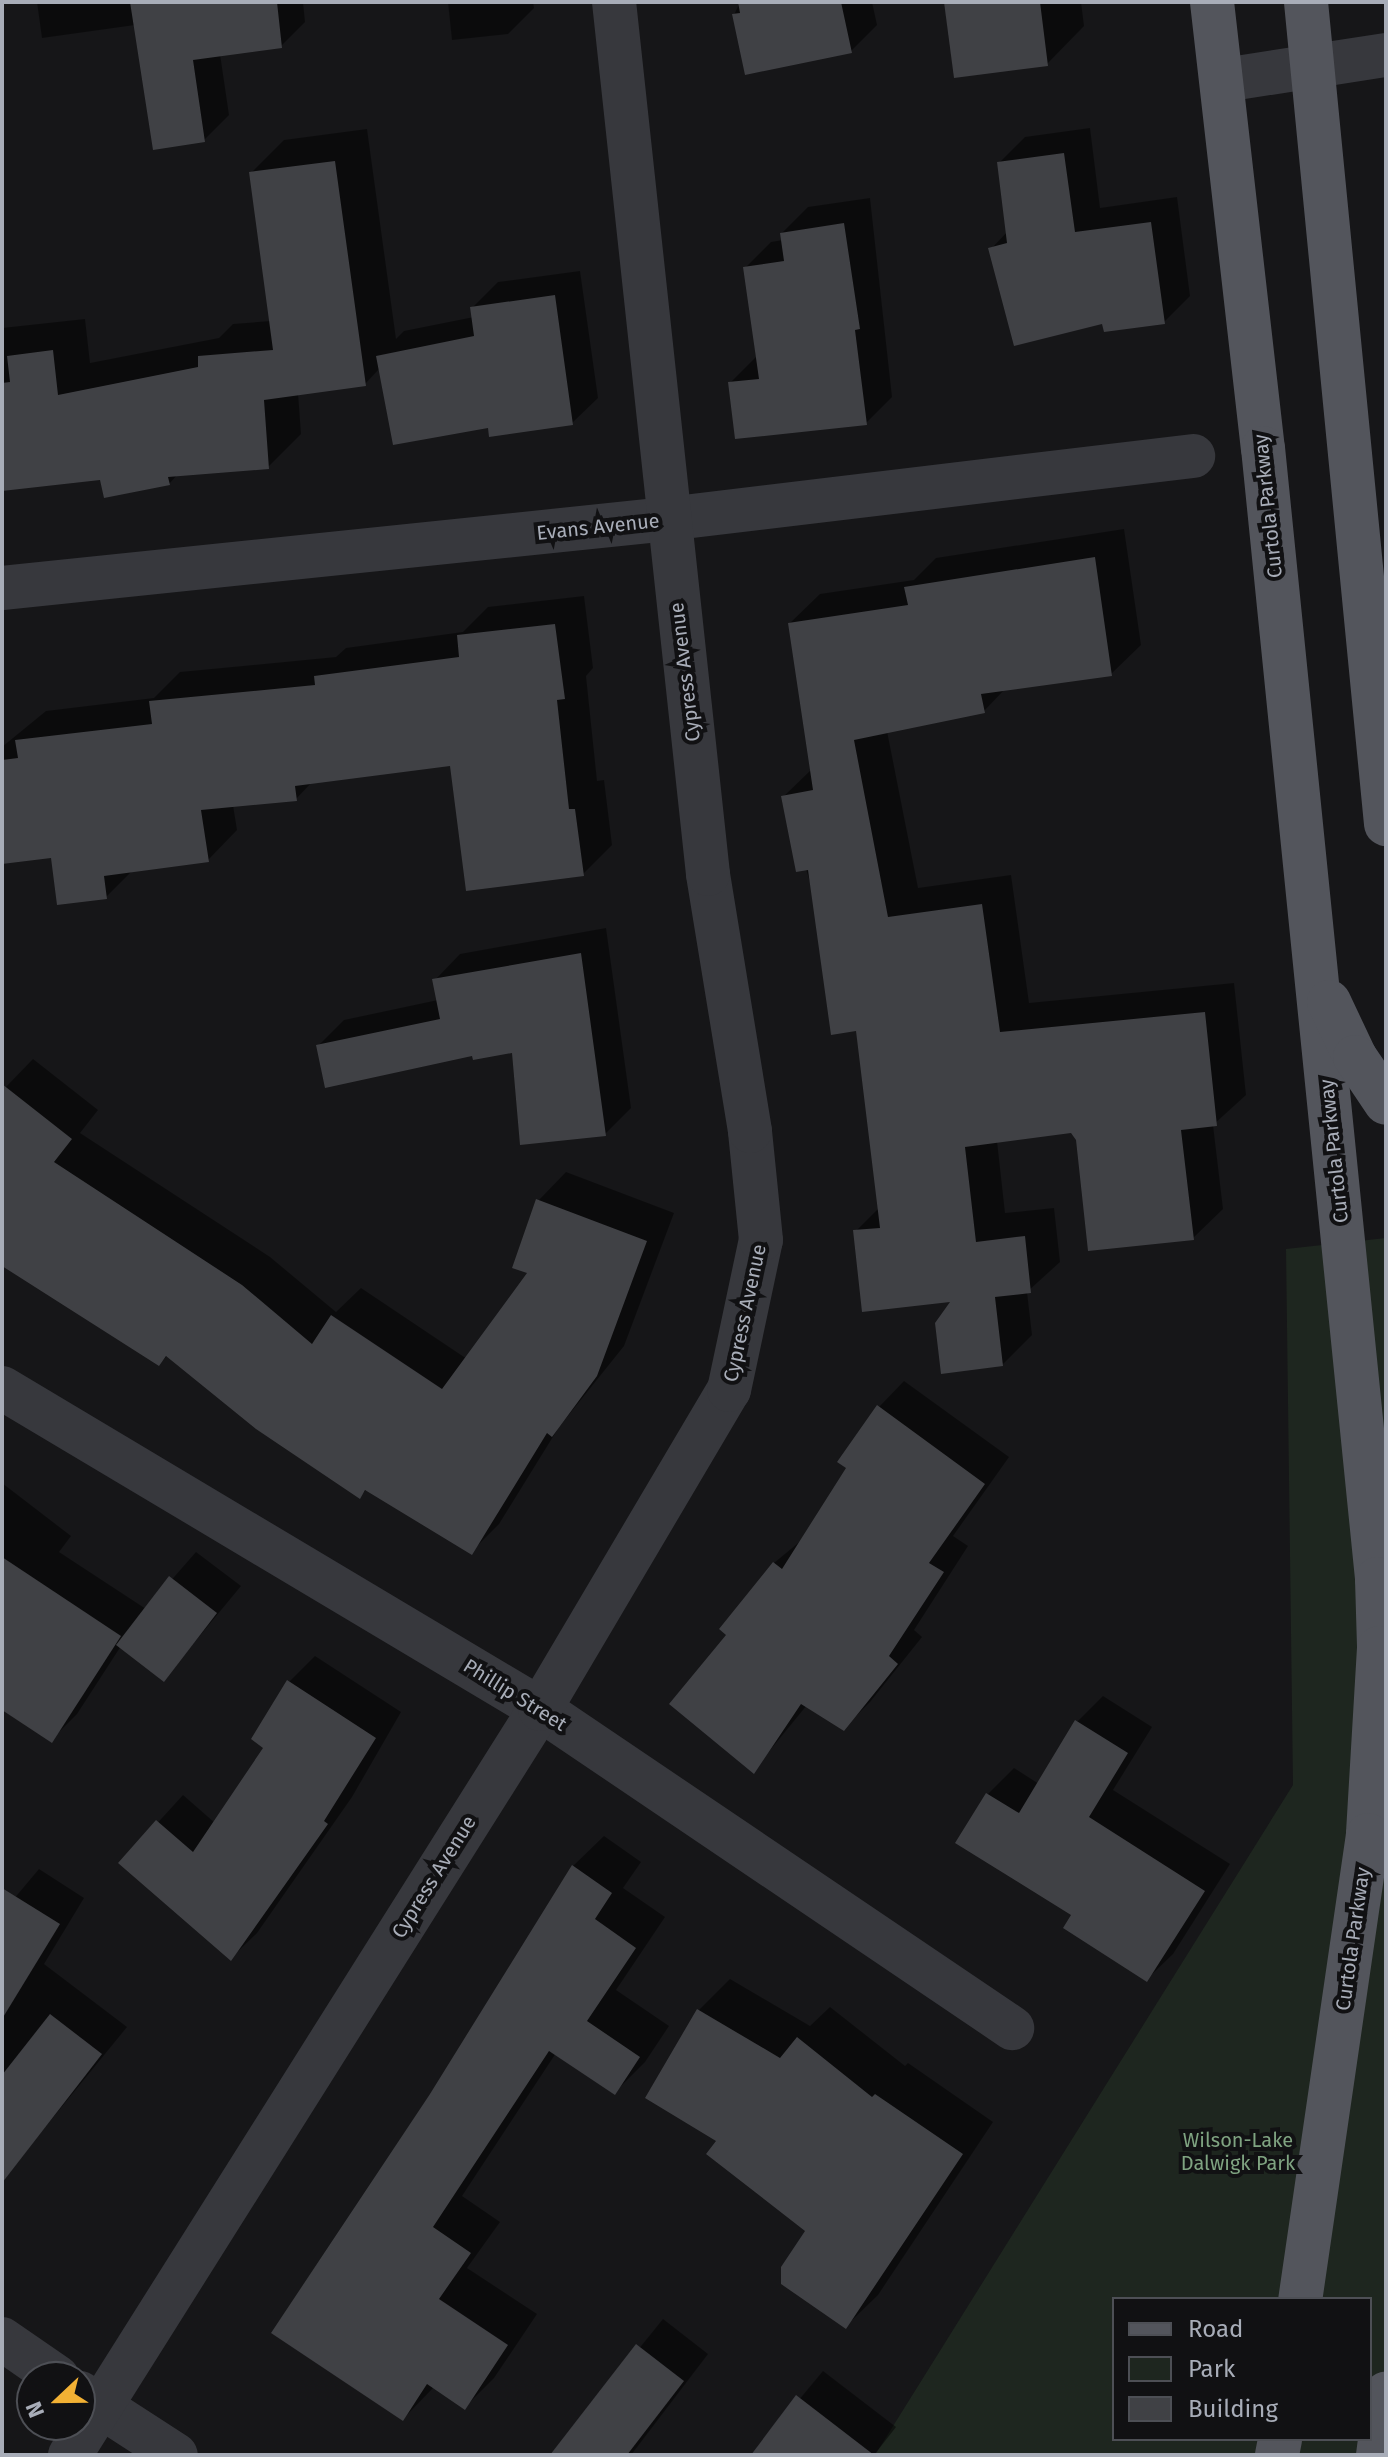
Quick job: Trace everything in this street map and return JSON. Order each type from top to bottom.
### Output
[{"type":"main road","name":"Curtola Parkway","points":[[1212,2],[1224,80],[1377,1579],[1379,1648],[1368,1835],[1300,2297]]},
{"type":"main road","points":[[1306,2],[1386,824]]},
{"type":"main road","points":[[1314,971],[1355,1057],[1386,1103]]},
{"type":"main road","points":[[1378,2455],[1386,2394]]},
{"type":"street","name":"Cypress Avenue","points":[[96,2390],[540,1709],[729,1390],[761,1240],[750,1131],[708,874],[667,519],[614,2]]},
{"type":"street","points":[[1224,80],[1386,55]]},
{"type":"street","name":"Evans Avenue","points":[[2,588],[667,519],[1193,456]]},
{"type":"street","name":"Phillip Street","points":[[2,1388],[540,1709],[1012,2028]]},
{"type":"street","points":[[2,2339],[34,2361]]},
{"type":"street","points":[[96,2403],[176,2455]]},
{"type":"green space","name":"Wilson-Lake Dalwigk Park","points":[[1386,1238],[1386,2455],[875,2455],[1293,1785],[1286,1249]]},
{"type":"building","points":[[130,2],[277,2],[282,48],[193,60],[205,142],[153,150]]},
{"type":"building","points":[[738,2],[841,2],[852,53],[745,75],[732,14],[740,13]]},
{"type":"building","points":[[944,2],[1040,2],[1048,66],[954,78]]},
{"type":"building","points":[[1064,153],[1075,232],[1151,222],[1165,324],[1104,332],[1102,324],[1014,346],[988,248],[1007,243],[997,162]]},
{"type":"building","points":[[335,161],[366,386],[264,400],[269,469],[168,477],[170,485],[104,498],[100,480],[2,491],[2,383],[10,382],[7,356],[53,350],[58,395],[198,367],[198,356],[273,350],[249,172]]},
{"type":"building","points":[[844,223],[860,329],[855,330],[867,425],[735,439],[728,382],[759,379],[743,267],[784,261],[780,233]]},
{"type":"building","points":[[555,295],[573,425],[489,437],[488,428],[393,445],[376,356],[474,336],[470,307]]},
{"type":"building","points":[[1095,557],[1112,676],[981,694],[985,713],[854,740],[888,917],[982,904],[1000,1032],[1205,1012],[1217,1126],[1181,1130],[1194,1240],[1088,1251],[1076,1140],[1071,1133],[965,1147],[976,1242],[1025,1236],[1031,1293],[995,1297],[1003,1366],[941,1374],[935,1323],[950,1302],[862,1312],[853,1230],[880,1228],[856,1031],[831,1035],[808,870],[796,872],[781,796],[813,790],[788,623],[908,605],[904,587]]},
{"type":"building","points":[[555,624],[565,699],[557,700],[569,809],[575,809],[584,876],[466,891],[450,766],[295,786],[297,801],[201,810],[209,862],[104,876],[107,899],[57,905],[51,858],[2,864],[2,760],[18,758],[15,740],[152,724],[149,701],[315,685],[314,676],[459,657],[457,635]]},
{"type":"building","points":[[581,953],[606,1136],[520,1145],[512,1053],[473,1060],[472,1056],[325,1088],[316,1045],[440,1019],[432,979]]},
{"type":"building","points":[[2,1084],[72,1139],[54,1162],[242,1285],[312,1344],[331,1315],[442,1389],[527,1273],[512,1268],[536,1199],[647,1241],[597,1376],[552,1437],[547,1433],[472,1555],[365,1490],[360,1499],[256,1429],[166,1356],[159,1366],[2,1266]]},
{"type":"building","points":[[877,1405],[985,1484],[929,1563],[944,1572],[889,1656],[898,1664],[844,1731],[801,1704],[754,1774],[669,1704],[726,1635],[719,1629],[773,1562],[782,1569],[846,1468],[837,1462]]},
{"type":"building","points":[[2,1557],[121,1636],[52,1743],[2,1710]]},
{"type":"building","points":[[169,1576],[217,1613],[164,1682],[116,1645]]},
{"type":"building","points":[[287,1680],[376,1738],[324,1821],[328,1824],[231,1961],[118,1863],[156,1820],[193,1852],[263,1748],[251,1739]]},
{"type":"building","points":[[1075,1720],[1128,1753],[1089,1817],[1205,1891],[1147,1982],[1063,1928],[1071,1915],[955,1843],[986,1793],[1019,1813]]},
{"type":"building","points":[[572,1865],[612,1893],[595,1919],[636,1948],[587,2021],[640,2057],[615,2095],[549,2051],[433,2227],[471,2253],[439,2299],[508,2345],[465,2410],[427,2384],[403,2421],[271,2333],[430,2094]]},
{"type":"building","points":[[2,1888],[60,1924],[2,2019]]},
{"type":"building","points":[[697,2009],[780,2058],[797,2037],[872,2097],[875,2094],[963,2154],[846,2329],[781,2284],[781,2267],[805,2231],[706,2154],[716,2141],[645,2098]]},
{"type":"building","points":[[50,2014],[102,2054],[2,2183],[2,2075]]},
{"type":"building","points":[[636,2344],[684,2381],[627,2455],[550,2455]]},
{"type":"building","points":[[796,2395],[874,2455],[751,2455]]}]
